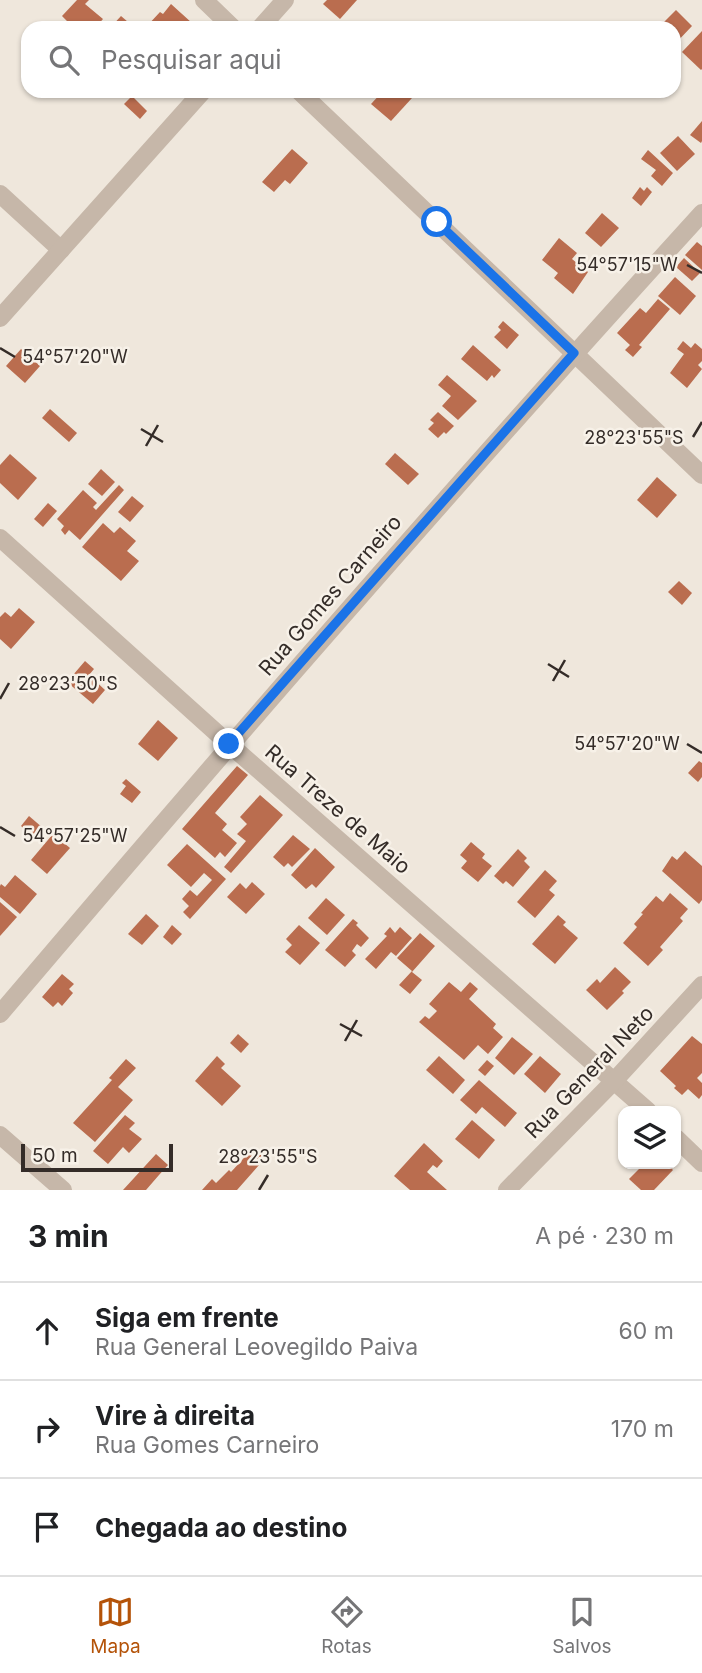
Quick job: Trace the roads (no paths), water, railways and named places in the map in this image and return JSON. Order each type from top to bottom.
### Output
[{"type":"street","points":[[204,0],[226,21]]},
{"type":"street","points":[[266,21],[285,0]]},
{"type":"street","points":[[0,318],[197,98]]},
{"type":"street","points":[[306,98],[702,475]]},
{"type":"street","points":[[0,194],[61,250]]},
{"type":"street","name":"Rua Gomes Carneiro","points":[[0,1014],[229,744],[574,353],[702,213]]},
{"type":"street","name":"Rua Treze de Maio","points":[[0,538],[229,744],[643,1106]]},
{"type":"street","name":"Rua General Neto","points":[[507,1190],[615,1080],[702,985]]},
{"type":"street","points":[[0,1135],[63,1190]]},
{"type":"street","points":[[681,1143],[702,1163]]}]
